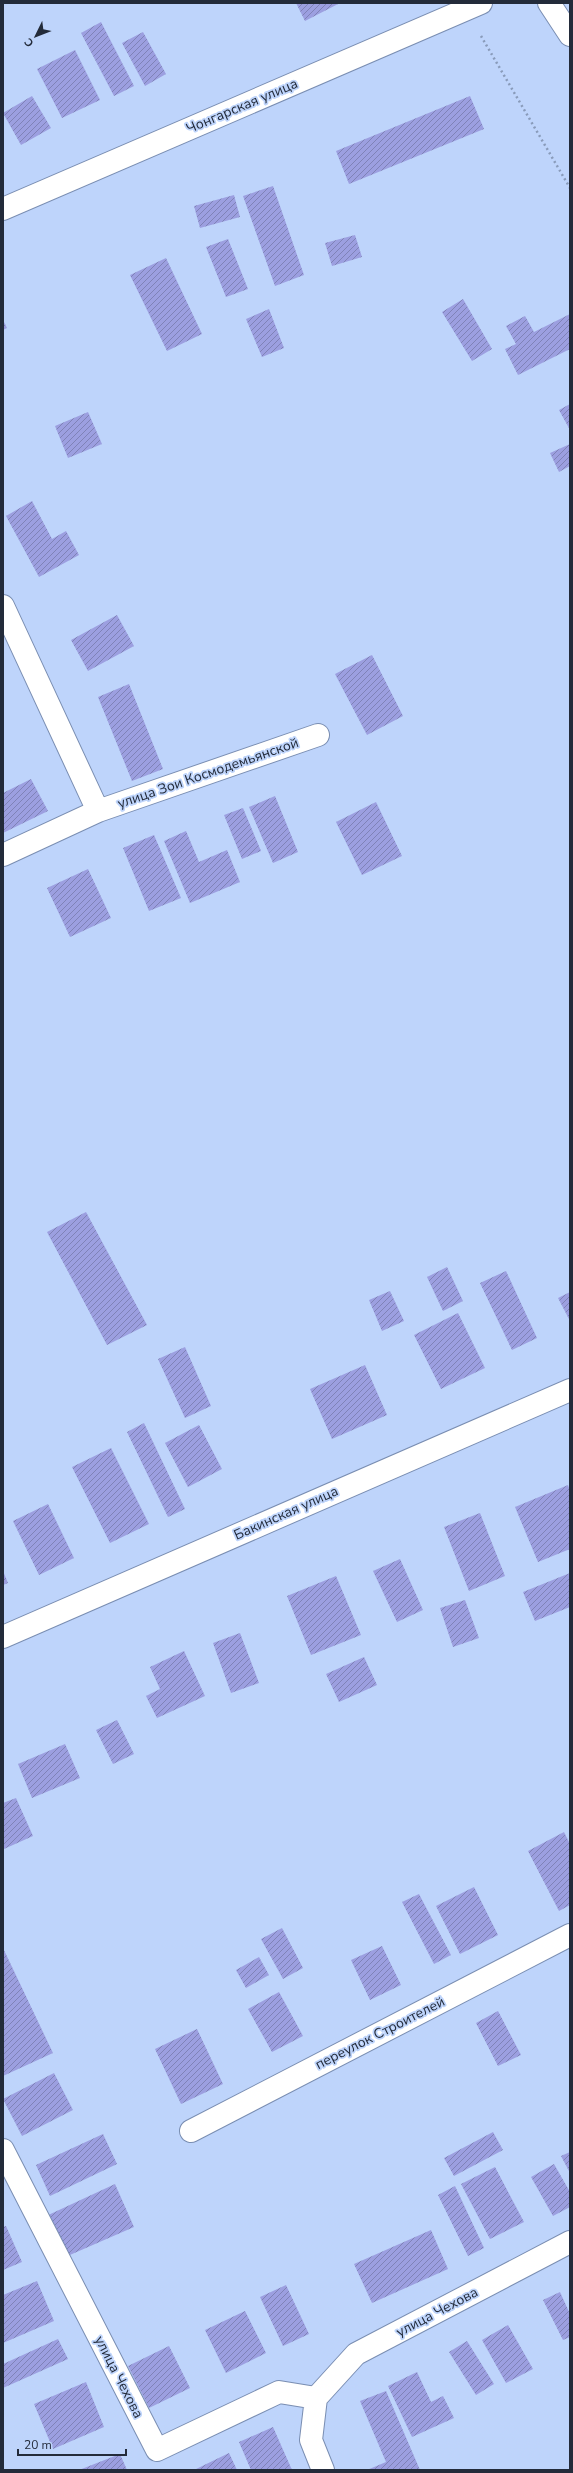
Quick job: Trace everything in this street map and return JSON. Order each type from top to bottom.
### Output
[{"type":"street","points":[[550,3],[570,35]]},
{"type":"street","name":"Чонгарская улица","points":[[3,209],[473,7]]},
{"type":"street","points":[[3,606],[98,811]]},
{"type":"street","name":"улица Зои Космодемьянской","points":[[3,855],[98,811],[318,735]]},
{"type":"street","name":"Бакинская улица","points":[[3,1637],[570,1390]]},
{"type":"street","name":"переулок Строителей","points":[[191,2131],[570,1935]]},
{"type":"street","name":"улица Чехова","points":[[3,2150],[157,2450],[279,2392],[316,2398],[356,2354],[570,2242]]},
{"type":"street","points":[[316,2398],[311,2440],[323,2470]]},
{"type":"path","points":[[473,7],[570,188]]},
{"type":"building","points":[[296,3],[340,3],[305,21]]},
{"type":"building","points":[[101,22],[134,86],[114,96],[81,33]]},
{"type":"building","points":[[143,32],[166,74],[145,86],[122,43]]},
{"type":"building","points":[[75,50],[100,100],[62,118],[37,69]]},
{"type":"building","points":[[32,96],[51,128],[21,145],[3,113]]},
{"type":"building","points":[[470,96],[484,129],[349,184],[336,151]]},
{"type":"building","points":[[273,186],[304,275],[275,286],[243,196]]},
{"type":"building","points":[[234,195],[240,217],[200,228],[194,206]]},
{"type":"building","points":[[355,235],[362,257],[332,266],[325,243]]},
{"type":"building","points":[[228,239],[248,289],[226,297],[206,247]]},
{"type":"building","points":[[166,258],[202,334],[167,351],[130,275]]},
{"type":"building","points":[[463,299],[492,349],[472,361],[442,312]]},
{"type":"building","points":[[269,309],[284,348],[262,357],[246,319]]},
{"type":"building","points":[[570,314],[570,349],[518,375],[505,349],[516,344],[506,326],[525,316],[534,332]]},
{"type":"building","points":[[3,320],[7,328],[3,330]]},
{"type":"building","points":[[570,404],[570,430],[559,410]]},
{"type":"building","points":[[88,412],[102,444],[68,458],[55,426]]},
{"type":"building","points":[[570,444],[570,466],[559,472],[550,453]]},
{"type":"building","points":[[32,501],[52,539],[66,531],[79,555],[39,577],[6,516]]},
{"type":"building","points":[[117,615],[134,646],[88,671],[71,640]]},
{"type":"building","points":[[372,655],[403,716],[367,735],[335,674]]},
{"type":"building","points":[[129,684],[163,769],[132,781],[98,697]]},
{"type":"building","points":[[31,779],[48,811],[3,833],[3,793]]},
{"type":"building","points":[[275,796],[298,852],[273,863],[249,807]]},
{"type":"building","points":[[376,802],[402,856],[362,875],[336,822]]},
{"type":"building","points":[[243,808],[261,851],[242,859],[224,815]]},
{"type":"building","points":[[186,831],[199,862],[227,850],[240,882],[190,903],[164,841]]},
{"type":"building","points":[[154,835],[181,898],[149,911],[123,848]]},
{"type":"building","points":[[88,869],[111,918],[70,937],[47,888]]},
{"type":"building","points":[[86,1212],[147,1325],[107,1345],[47,1232]]},
{"type":"building","points":[[447,1267],[463,1301],[443,1311],[427,1277]]},
{"type":"building","points":[[506,1271],[537,1338],[512,1350],[480,1283]]},
{"type":"building","points":[[390,1291],[404,1321],[382,1331],[369,1300]]},
{"type":"building","points":[[570,1292],[570,1321],[558,1298]]},
{"type":"building","points":[[458,1313],[485,1368],[441,1389],[414,1335]]},
{"type":"building","points":[[185,1347],[211,1406],[185,1418],[158,1359]]},
{"type":"building","points":[[365,1365],[387,1415],[332,1439],[310,1389]]},
{"type":"building","points":[[144,1423],[185,1509],[168,1517],[127,1432]]},
{"type":"building","points":[[199,1425],[222,1469],[188,1487],[165,1443]]},
{"type":"building","points":[[111,1448],[149,1524],[110,1543],[72,1467]]},
{"type":"building","points":[[568,1485],[570,1491],[570,1549],[538,1562],[515,1507]]},
{"type":"building","points":[[48,1504],[74,1558],[39,1575],[13,1521]]},
{"type":"building","points":[[480,1513],[505,1576],[469,1591],[444,1527]]},
{"type":"building","points":[[400,1559],[423,1610],[397,1622],[373,1571]]},
{"type":"building","points":[[3,1571],[8,1583],[3,1585]]},
{"type":"building","points":[[570,1573],[570,1607],[535,1621],[523,1592]]},
{"type":"building","points":[[336,1576],[361,1635],[311,1655],[287,1596]]},
{"type":"building","points":[[465,1600],[479,1638],[453,1647],[440,1608]]},
{"type":"building","points":[[240,1633],[259,1683],[231,1693],[213,1643]]},
{"type":"building","points":[[184,1651],[205,1696],[157,1718],[146,1696],[160,1689],[150,1667]]},
{"type":"building","points":[[364,1657],[377,1685],[339,1702],[326,1674]]},
{"type":"building","points":[[117,1720],[134,1754],[113,1764],[96,1730]]},
{"type":"building","points":[[65,1744],[80,1778],[32,1798],[18,1764]]},
{"type":"building","points":[[16,1798],[33,1836],[4,1849],[3,1803]]},
{"type":"building","points":[[564,1832],[570,1844],[570,1905],[559,1911],[528,1851]]},
{"type":"building","points":[[474,1887],[498,1935],[460,1954],[436,1906]]},
{"type":"building","points":[[419,1894],[451,1955],[434,1964],[402,1902]]},
{"type":"building","points":[[282,1928],[303,1968],[283,1979],[261,1939]]},
{"type":"building","points":[[382,1946],[401,1985],[370,2000],[351,1960]]},
{"type":"building","points":[[3,1948],[53,2053],[3,2076]]},
{"type":"building","points":[[259,1957],[269,1975],[246,1988],[236,1970]]},
{"type":"building","points":[[279,1992],[303,2036],[272,2052],[248,2009]]},
{"type":"building","points":[[498,2011],[521,2055],[498,2066],[476,2023]]},
{"type":"building","points":[[197,2029],[223,2084],[181,2104],[155,2049]]},
{"type":"building","points":[[54,2073],[73,2110],[22,2136],[3,2099]]},
{"type":"building","points":[[493,2132],[503,2150],[454,2176],[444,2158]]},
{"type":"building","points":[[103,2134],[117,2164],[50,2196],[36,2165]]},
{"type":"building","points":[[570,2152],[570,2173],[561,2156]]},
{"type":"building","points":[[554,2164],[570,2192],[570,2207],[553,2216],[531,2177]]},
{"type":"building","points":[[495,2167],[524,2222],[490,2239],[461,2184]]},
{"type":"building","points":[[115,2184],[134,2227],[63,2258],[44,2217]]},
{"type":"building","points":[[455,2186],[484,2248],[468,2256],[438,2195]]},
{"type":"building","points":[[6,2226],[22,2262],[3,2270],[3,2227]]},
{"type":"building","points":[[431,2230],[448,2269],[372,2303],[354,2264]]},
{"type":"building","points":[[37,2281],[54,2321],[3,2343],[3,2295]]},
{"type":"building","points":[[286,2285],[309,2334],[283,2346],[260,2297]]},
{"type":"building","points":[[560,2292],[570,2314],[570,2337],[563,2340],[543,2300]]},
{"type":"building","points":[[245,2311],[266,2353],[226,2373],[205,2330]]},
{"type":"building","points":[[508,2325],[533,2369],[506,2383],[482,2340]]},
{"type":"building","points":[[58,2339],[68,2359],[3,2388],[3,2364]]},
{"type":"building","points":[[467,2341],[494,2384],[476,2395],[449,2352]]},
{"type":"building","points":[[169,2346],[190,2388],[149,2408],[128,2366]]},
{"type":"building","points":[[417,2372],[431,2402],[443,2396],[454,2418],[412,2437],[388,2386]]},
{"type":"building","points":[[86,2382],[104,2427],[53,2449],[34,2404]]},
{"type":"building","points":[[386,2391],[420,2470],[367,2470],[386,2462],[360,2401]]},
{"type":"building","points":[[273,2427],[292,2470],[251,2470],[239,2442]]},
{"type":"building","points":[[229,2453],[237,2470],[194,2470]]},
{"type":"building","points":[[120,2454],[127,2470],[79,2470]]}]
